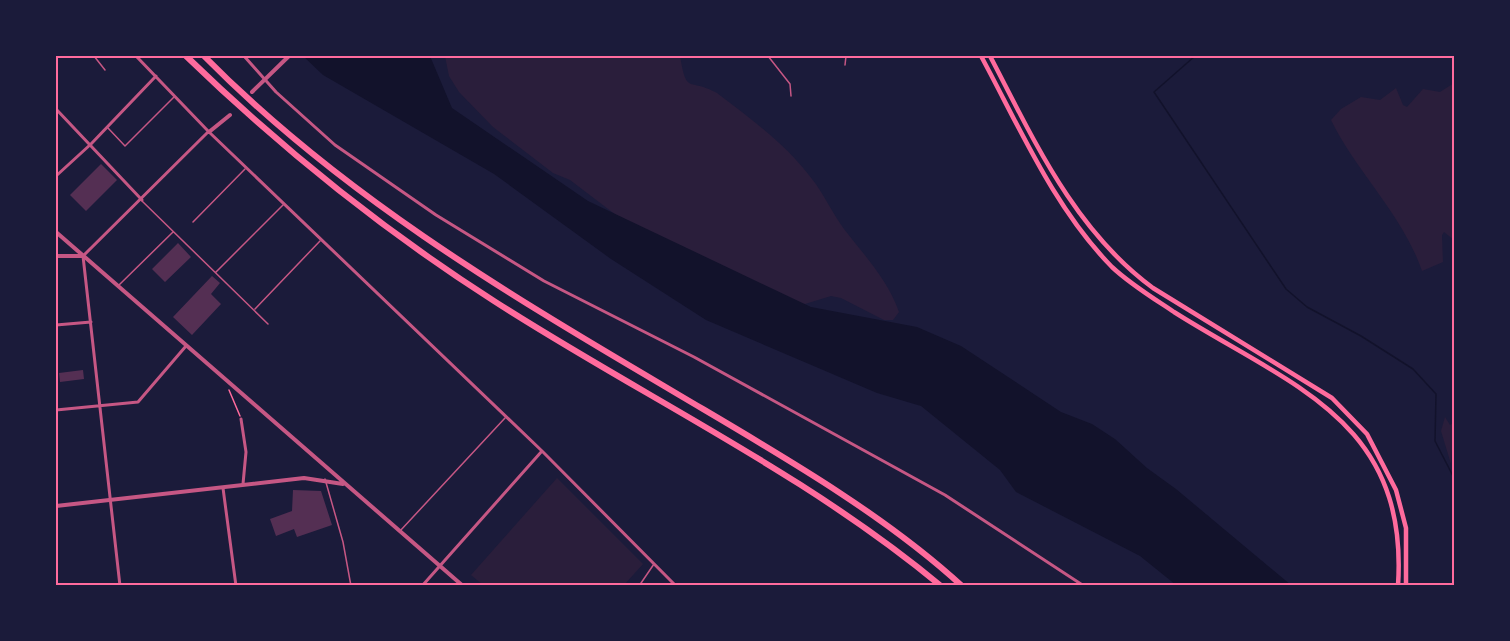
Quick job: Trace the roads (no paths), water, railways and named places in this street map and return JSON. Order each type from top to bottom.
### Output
[{"type":"highway","points":[[186,56],[309,167],[428,257],[495,302],[794,480],[873,533],[941,585]]},
{"type":"highway","points":[[204,56],[291,135],[366,198],[482,277],[798,466],[875,519],[962,585]]},
{"type":"main road","points":[[981,56],[1053,191],[1077,227],[1113,268],[1175,312],[1303,389],[1342,419],[1368,451],[1389,493],[1398,532],[1398,585]]},
{"type":"main road","points":[[990,56],[1065,191],[1105,246],[1128,269],[1153,288],[1332,398],[1367,434],[1396,490],[1406,528],[1406,585]]},
{"type":"street","points":[[136,56],[209,132],[542,451],[674,585]]},
{"type":"street","points":[[244,56],[334,145],[446,221],[544,281],[694,357],[945,495],[1084,585]]},
{"type":"street","points":[[252,92],[289,56]]},
{"type":"street","points":[[56,176],[91,144],[156,76]]},
{"type":"street","points":[[56,109],[142,200]]},
{"type":"street","points":[[56,256],[83,256],[209,132],[230,115]]},
{"type":"street","points":[[56,232],[463,585]]},
{"type":"street","points":[[83,256],[98,406],[120,585]]},
{"type":"street","points":[[56,325],[91,322]]},
{"type":"street","points":[[56,410],[138,402],[186,346]]},
{"type":"street","points":[[241,419],[246,453],[243,484]]},
{"type":"street","points":[[423,585],[542,451]]},
{"type":"street","points":[[56,506],[304,478],[324,479],[347,485]]},
{"type":"street","points":[[223,488],[236,585]]},
{"type":"lane","points":[[94,56],[105,70]]},
{"type":"lane","points":[[768,56],[790,84],[791,96]]},
{"type":"lane","points":[[845,65],[846,56]]},
{"type":"lane","points":[[958,56],[973,56]]},
{"type":"lane","points":[[106,127],[125,146],[175,96]]},
{"type":"lane","points":[[194,222],[247,167]]},
{"type":"lane","points":[[142,200],[268,324]]},
{"type":"lane","points":[[215,272],[285,203]]},
{"type":"lane","points":[[117,286],[174,231]]},
{"type":"lane","points":[[254,310],[321,239]]},
{"type":"lane","points":[[399,531],[506,417]]},
{"type":"lane","points":[[324,479],[343,542],[351,585]]},
{"type":"lane","points":[[639,585],[654,564]]},
{"type":"waterway","points":[[1195,56],[1154,92],[1286,289],[1307,307],[1361,336],[1413,369],[1436,394],[1435,441],[1454,478]]}]
